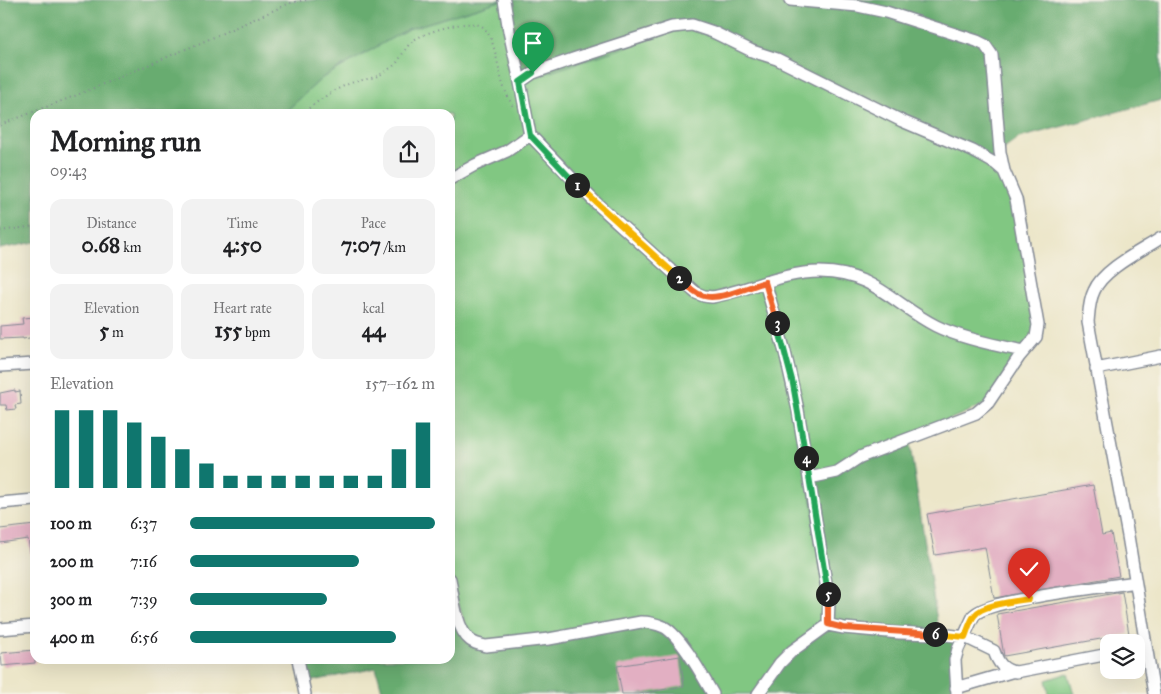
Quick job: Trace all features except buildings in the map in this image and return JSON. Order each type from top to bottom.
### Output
[{"type":"street","points":[[504,0],[530,135],[596,203],[696,293],[712,297],[804,273],[821,272],[855,277],[879,288],[937,326],[956,334],[1024,352]]},
{"type":"street","points":[[790,0],[840,4],[886,12],[985,45],[992,55],[994,63],[997,127],[1004,171],[1016,199],[1037,314],[1036,337],[1019,357],[988,403],[976,414],[860,457],[837,472],[809,478]]},
{"type":"street","points":[[520,82],[533,73],[573,58],[672,26],[692,25],[792,66],[902,121],[973,151],[996,164],[1004,171]]},
{"type":"street","points":[[455,176],[507,151],[530,135]]},
{"type":"street","points":[[1141,634],[1141,610],[1088,322],[1089,306],[1094,291],[1110,272],[1161,238]]},
{"type":"street","points":[[765,282],[793,384],[828,594],[828,624]]},
{"type":"street","points":[[1096,369],[1161,356]]},
{"type":"street","points":[[0,366],[30,364]]},
{"type":"street","points":[[0,503],[30,500]]},
{"type":"street","points":[[1100,656],[1023,672],[1011,672],[956,691],[955,660],[958,649],[974,616],[978,612],[992,606],[1135,582]]},
{"type":"street","points":[[455,605],[464,633],[471,641],[486,646],[549,639],[641,622],[652,623],[670,631],[681,644],[713,694]]},
{"type":"street","points":[[828,624],[844,628],[965,637],[994,651],[998,663],[1011,672]]},
{"type":"street","points":[[758,694],[780,663],[792,651],[828,624]]},
{"type":"street","points":[[0,629],[30,626]]},
{"type":"street","points":[[1145,662],[1154,694]]},
{"type":"street","points":[[299,664],[305,694]]},
{"type":"path","points":[[41,109],[290,4],[306,0]]},
{"type":"path","points":[[308,109],[333,92],[353,82],[369,79],[384,73],[398,62],[406,47],[424,34],[466,24],[476,24],[485,28],[493,47],[503,84],[515,110]]},
{"type":"path","points":[[0,125],[30,113]]},
{"type":"path","points":[[0,231],[30,227]]},
{"type":"green space","points":[[0,0],[503,0],[408,29],[322,78],[288,109],[30,109],[30,243],[0,249]]},
{"type":"green space","points":[[503,0],[692,25],[996,164],[1016,199],[1038,325],[988,403],[868,454],[828,625],[758,694],[712,694],[486,646],[471,641],[455,594],[455,109],[288,109],[322,78],[408,29]]},
{"type":"green space","points":[[504,0],[1161,0],[1161,100],[1019,138],[1000,152],[1004,171],[692,25],[520,82]]},
{"type":"green space","points":[[909,439],[939,634],[965,637],[958,649],[957,694],[758,694],[775,668],[828,624],[809,478]]},
{"type":"green space","points":[[455,605],[457,616],[479,644],[641,622],[664,627],[713,694],[383,694],[376,668],[303,683],[299,664],[455,664]]},
{"type":"green space","points":[[1068,673],[1074,694],[1049,694],[1046,680]]},
{"type":"route","points":[[533,73],[520,82],[530,135],[596,203],[676,276],[696,293],[708,297],[765,282],[793,384],[804,442],[829,602],[828,624],[844,628],[965,637],[974,616],[978,612],[992,606],[1029,599]]}]
